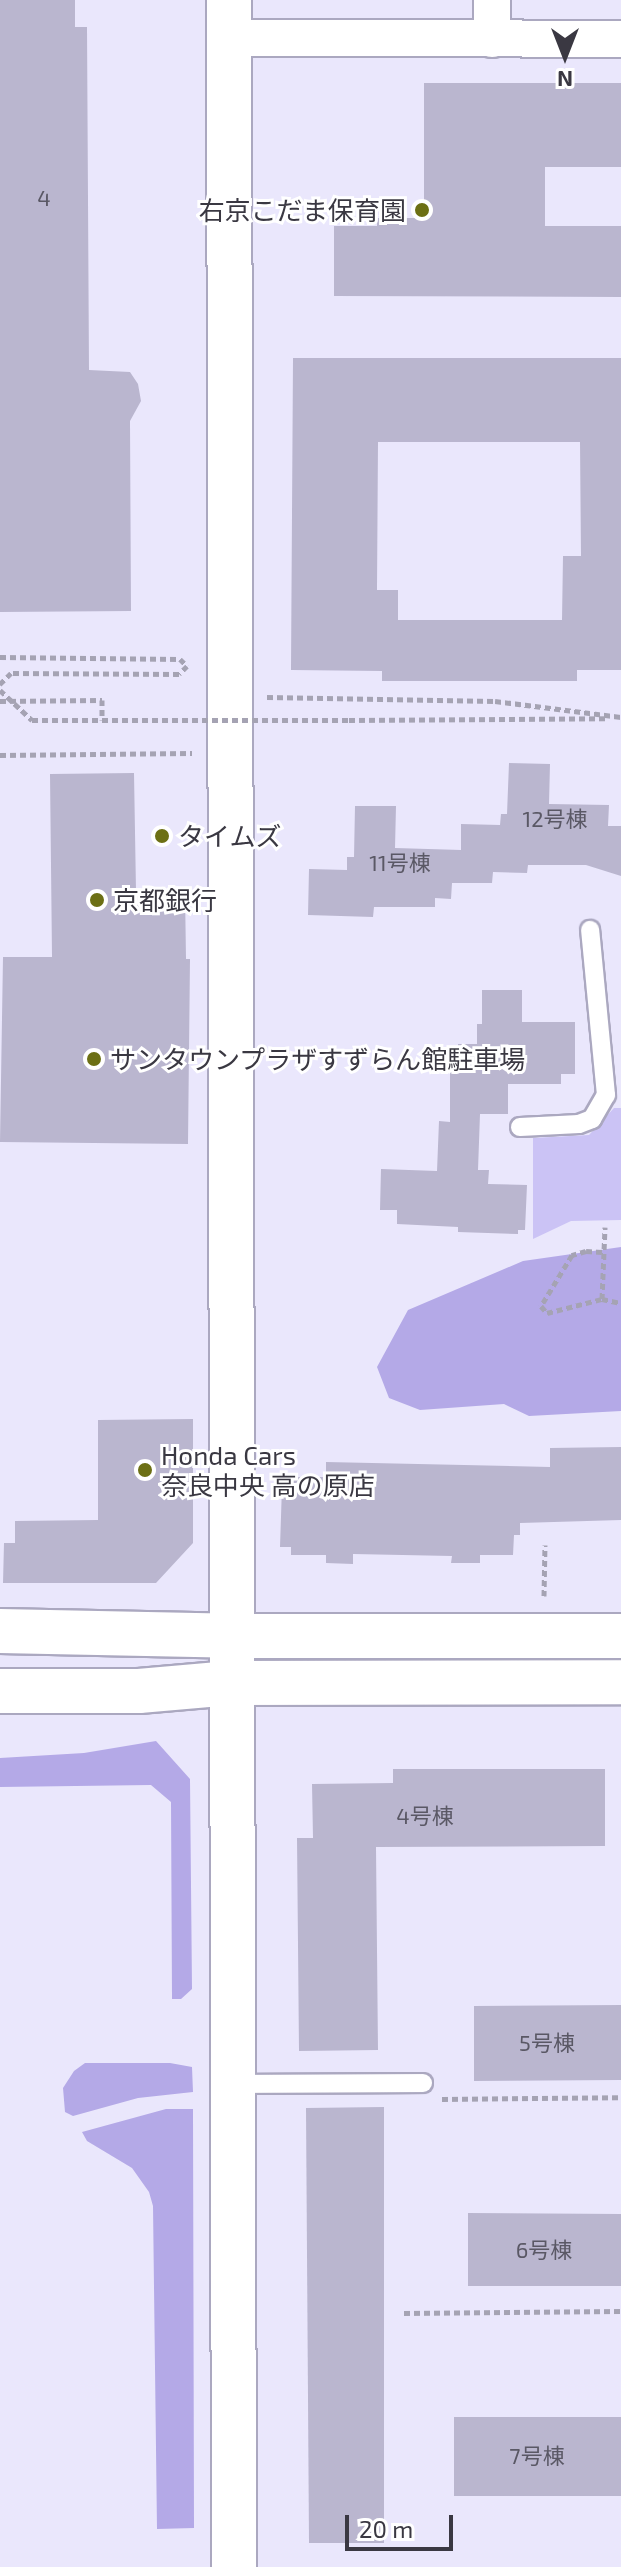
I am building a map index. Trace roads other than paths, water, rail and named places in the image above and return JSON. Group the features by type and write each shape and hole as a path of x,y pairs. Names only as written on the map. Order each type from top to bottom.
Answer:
{"street":[{"path":"492,0 492,39"},
{"path":"234,2567 230,19 492,39 621,39"},
{"path":"0,1631 232,1636 621,1636"},
{"path":"0,1691 139,1691 231,1683 621,1682"}],"lane":[{"path":"520,1127 579,1124 592,1119 614,1096 590,930"},
{"path":"234,2084 423,2083"}],"place":[{"name":"右京こだま保育園","path":"422,210"},
{"name":"タイムズ","path":"162,836"},
{"name":"京都銀行","path":"97,900"},
{"name":"サンタウンプラザすずらん館駐車場","path":"94,1059"},
{"name":"Honda Cars 奈良中央 高の原店","path":"145,1470"}]}
